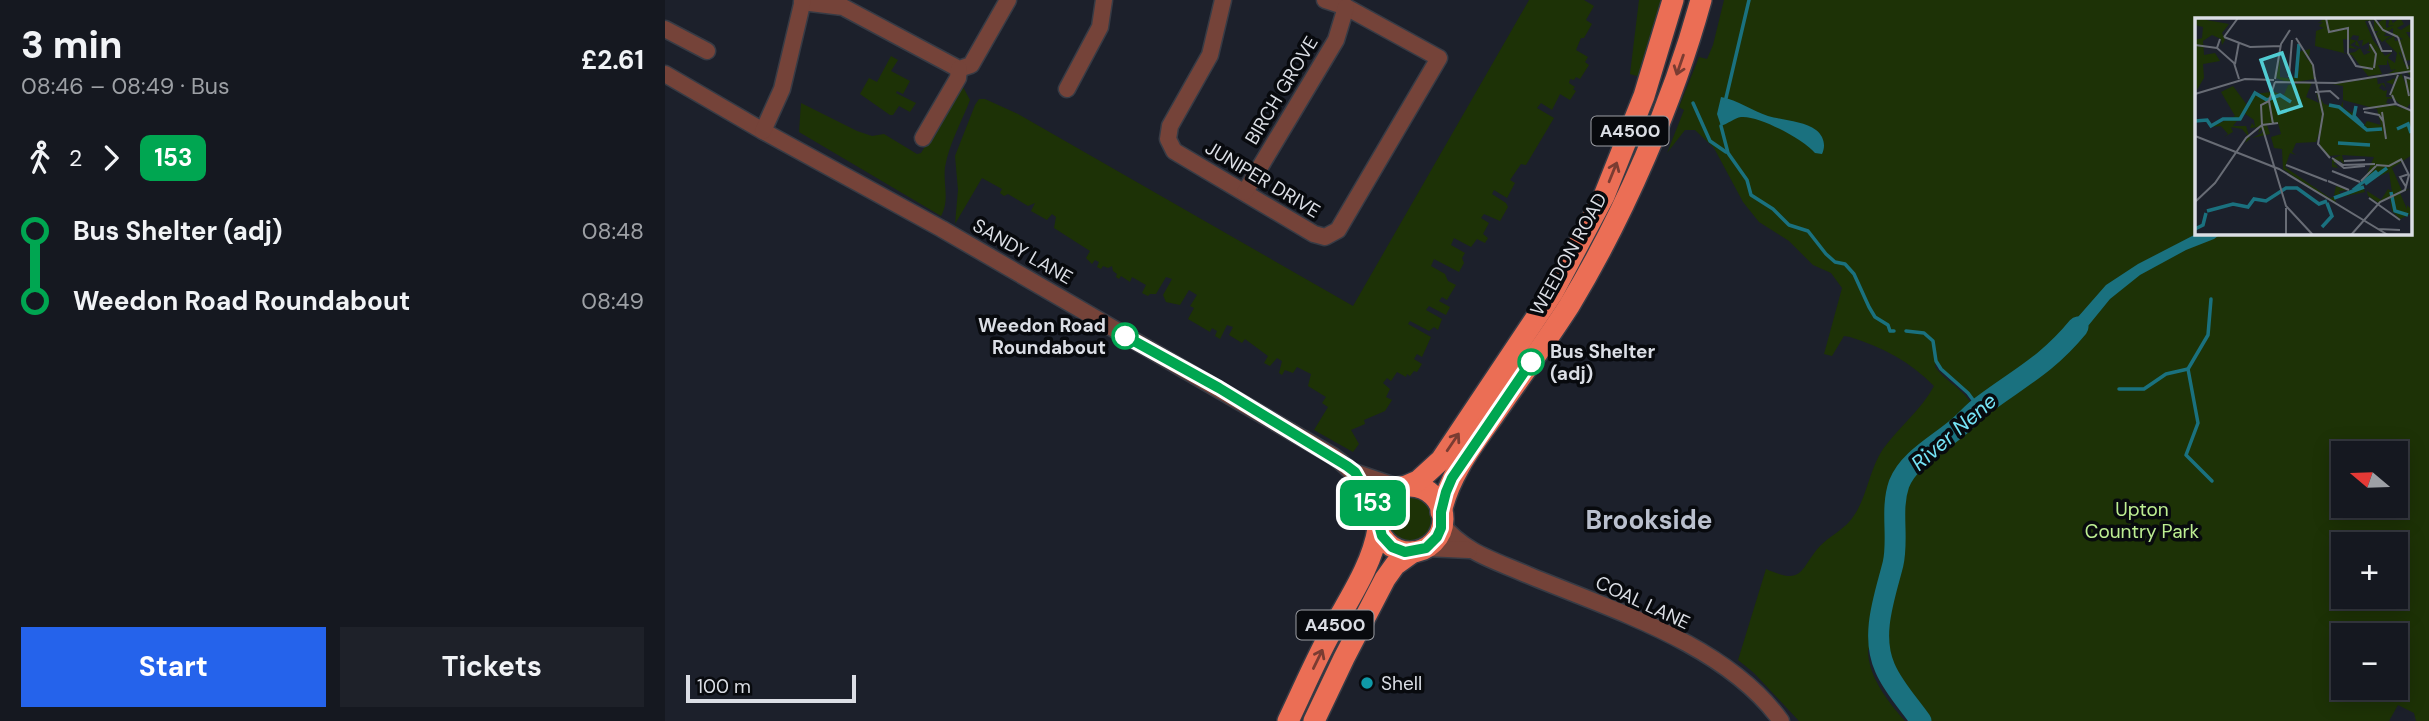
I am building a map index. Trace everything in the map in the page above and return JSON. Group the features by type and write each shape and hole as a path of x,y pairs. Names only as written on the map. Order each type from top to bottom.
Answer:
{"highway":[{"name":"WEEDON ROAD","path":"1403,487 1418,481 1441,460 1552,294 1604,196 1644,96 1673,0"},
{"name":"WEEDON ROAD","path":"1441,518 1452,478 1569,305 1619,212 1669,97 1701,0"},
{"path":"1403,487 1426,491 1435,499 1441,518 1437,537 1419,550 1405,552 1392,547 1382,536 1378,523 1381,503 1386,496 1403,487"},
{"name":"A4500","path":"1288,721 1376,545 1378,523"},
{"name":"A4500","path":"1314,721 1385,579 1395,565 1419,550"}],"street":[{"path":"763,131 782,89 803,1 843,6 959,69 971,65 1008,0"},
{"path":"1067,89 1100,27 1104,0"},
{"name":"JUNIPER DRIVE","path":"1223,0 1210,55 1170,125 1168,139 1174,151 1314,234 1325,237 1338,230 1439,58 1346,8"},
{"path":"1325,0 1346,8"},
{"name":"BIRCH GROVE","path":"1245,192 1336,40 1346,8"},
{"path":"665,29 707,51"},
{"path":"923,138 958,78 959,69"},
{"name":"SANDY LANE","path":"665,74 1209,382 1355,472"},
{"path":"1355,472 1403,487"},
{"path":"1355,472 1374,506 1378,523"},
{"name":"COAL LANE","path":"1441,518 1448,533 1469,550 1657,629 1705,655 1752,688 1781,721"},
{"name":"COAL LANE","path":"1419,550 1469,550"}],"green space":[{"path":"1529,0 1584,0 1594,6 1586,20 1592,24 1576,50 1588,57 1585,62 1589,65 1580,79 1570,79 1569,83 1576,91 1570,100 1560,94 1552,110 1541,103 1537,108 1554,118 1526,165 1521,164 1510,180 1515,183 1507,198 1494,190 1492,194 1508,207 1500,221 1484,214 1481,218 1489,223 1483,234 1488,238 1485,243 1477,239 1471,247 1454,238 1451,245 1465,253 1459,272 1434,259 1431,266 1445,274 1448,281 1456,285 1447,300 1442,297 1439,301 1450,307 1446,315 1429,306 1426,310 1442,319 1438,330 1434,327 1429,331 1410,321 1408,324 1431,337 1422,357 1417,354 1414,359 1422,364 1417,372 1414,371 1410,376 1407,374 1406,377 1397,372 1391,381 1387,378 1383,383 1390,389 1386,397 1392,400 1385,411 1364,420 1365,424 1351,430 1359,444 1353,452 1314,430 1328,407 1322,403 1326,397 1308,386 1311,374 1297,367 1293,373 1285,370 1282,375 1279,373 1282,361 1277,358 1270,366 1264,363 1268,356 1245,339 1242,343 1229,335 1233,327 1227,325 1220,339 1215,336 1217,331 1212,328 1210,332 1188,319 1194,308 1190,306 1197,295 1189,290 1180,305 1166,302 1163,295 1172,279 1166,277 1156,294 1148,296 1142,293 1146,285 1132,277 1130,282 1121,276 1119,279 1112,266 1103,266 1101,269 1097,267 1099,262 1095,260 1092,264 1086,258 1090,251 1054,228 1056,217 1052,214 1047,220 1031,211 1035,203 1028,206 1008,194 1004,196 1000,193 1002,189 982,178 955,224 958,190 955,156 975,105 979,99 985,99 1018,114 1353,306"},
{"path":"1639,0 1662,0 1644,78 1630,74"},
{"name":"Upton Country Park","path":"1724,0 2429,0 2429,721 2416,721 2414,713 2398,705 2389,721 1928,721 1884,668 1879,642 1882,604 1894,559 1895,504 1900,484 1910,466 1978,408 1968,393 1936,362 1938,370 1967,398 1971,407 1904,467 1895,486 1890,520 1889,562 1878,599 1875,643 1868,650 1875,679 1905,721 1799,721 1754,673 1738,660 1766,569 1788,576 1795,575 1804,568 1820,546 1849,522 1860,505 1883,449 1923,403 1934,386 1895,356 1850,337 1844,336 1832,356 1824,354 1842,288 1831,273 1813,265 1789,241 1759,222 1743,202 1714,148 1695,130 1685,130 1667,153 1684,110 1679,107 1699,57 1707,59"},
{"path":"891,56 898,60 891,71 910,81 903,94 897,91 896,93 916,103 910,112 899,106 893,115 890,115 860,94 869,78 877,82"},
{"path":"962,85 970,100 947,158 945,204 941,216 799,132 801,103 857,131 872,136 884,134 917,154 921,153"},
{"path":"1409,496 1425,503 1432,519 1425,535 1409,542 1393,535 1386,519 1393,503"}],"water":[{"path":"1721,97 1768,116 1811,127 1819,132 1822,138 1822,154 1815,153 1791,135 1749,117 1741,117 1721,126 1717,114"},
{"path":"2196,234 2221,234 2140,275 2110,299 2066,353 2056,342 2106,285 2138,264"}],"waterway":[{"path":"1726,98 1749,0"},
{"path":"1693,103 1710,141 1726,152"},
{"path":"1721,126 1728,153 1747,180 1751,195 1773,209 1789,225 1808,231 1826,254 1835,262 1845,264 1854,274 1875,317 1888,325 1890,331 1894,331"},
{"path":"2211,299 2208,335 2188,369 2198,423 2186,455 2212,481"},
{"name":"River Nene","path":"1921,721 1888,675 1879,642 1880,616 1895,554 1895,504 1899,484 1916,460 1979,408 2043,362 2078,327"},
{"path":"1906,331 1924,333 1933,341 1936,361 1941,369 1968,393 1979,408"},
{"path":"2119,389 2144,389 2166,374 2188,369"}],"bus line":[{"name":"153","path":"1125,336 1219,388 1355,472 1374,506 1382,536 1392,547 1405,552 1426,548 1437,537 1441,528 1441,512 1446,492 1452,478 1531,362"}],"place":[{"name":"Weedon Road Roundabout","path":"1125,336"},
{"name":"Bus Shelter (adj)","path":"1531,362"},
{"name":"Shell","path":"1367,683"}],"district":[{"name":"Brookside","path":"1649,520"}]}
